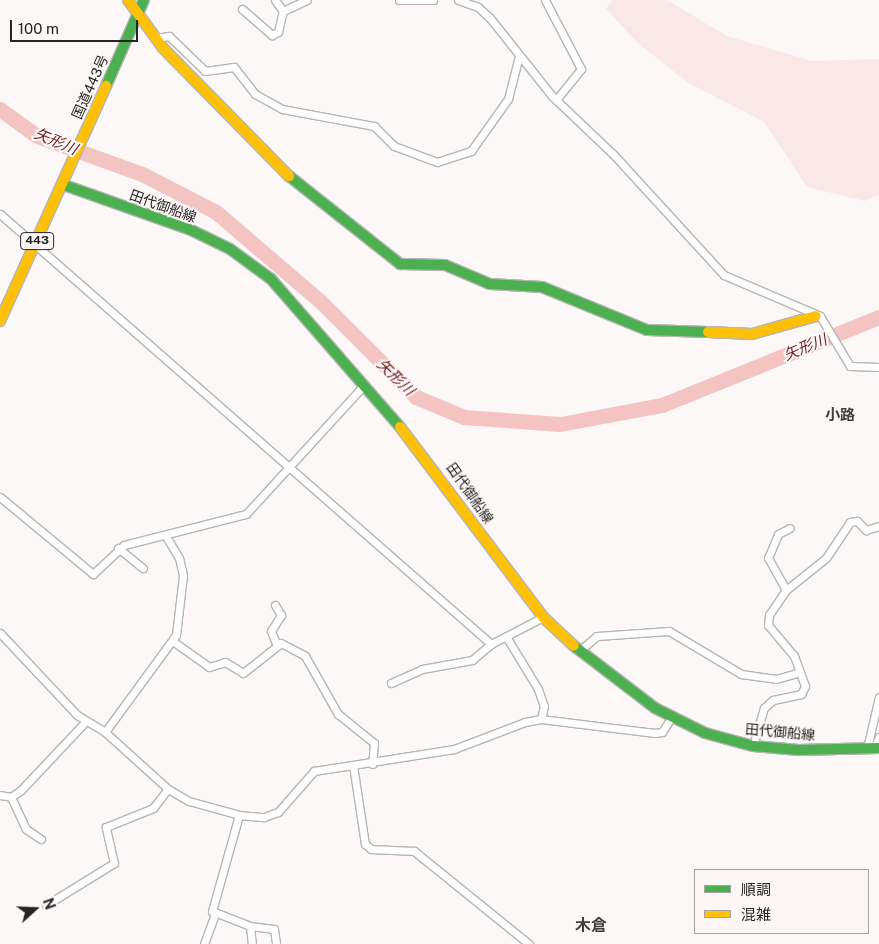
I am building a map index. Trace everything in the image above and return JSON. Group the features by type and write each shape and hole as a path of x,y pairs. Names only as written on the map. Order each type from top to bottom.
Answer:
{"main road":[{"path":"128,0 139,12 156,38 228,117 319,206 400,264 445,265 490,284 542,287 647,330 752,334 820,319"},
{"name":"国道443号","path":"0,321 64,185 144,0"},
{"name":"田代御船線","path":"64,185 191,230 230,249 272,279 365,384 462,502 543,617 579,651 670,718 753,746 873,748"}],"street":[{"path":"242,9 272,35 278,32 283,11 275,0"},
{"path":"283,11 307,0"},
{"path":"399,0 433,0"},
{"path":"458,0 478,7 556,100 613,154 724,275 820,319 841,357 858,369 879,367"},
{"path":"545,0 581,69 556,100"},
{"path":"156,38 168,36 205,71 234,67 255,94 282,109 374,126 394,146 437,162 471,151 508,99 519,56"},
{"path":"0,214 491,644"},
{"path":"0,497 93,574 118,548 246,514 365,384"},
{"path":"753,746 758,718 768,703 803,692 800,672 767,620 786,590 826,558 850,522 858,521 866,530 879,526"},
{"path":"786,590 768,558 778,534 790,528"},
{"path":"105,732 174,642 184,590 179,558 166,536"},
{"path":"118,548 143,568"},
{"path":"275,605 281,615 271,635 277,646"},
{"path":"392,683 422,669 472,660 491,644 507,638 543,617"},
{"path":"579,651 597,636 669,631 741,674 776,678 800,672"},
{"path":"0,633 37,677 86,721 105,732 168,789 189,801 239,815 272,815 308,774 454,749 541,719 655,733 662,732 670,718"},
{"path":"507,638 538,689 544,706 541,719"},
{"path":"174,642 209,666 225,662 244,673 282,644 308,659 338,714 374,743 372,764"},
{"path":"873,748 879,697"},
{"path":"11,796 86,721"},
{"path":"873,748 879,736"},
{"path":"353,765 365,844 371,849 414,850 529,944"},
{"path":"46,905 114,863 106,827 153,808 168,789"},
{"path":"0,795 11,796"},
{"path":"11,796 26,829 41,839"},
{"path":"204,944 216,914 212,902 239,815"},
{"path":"216,914 250,926 274,929 276,944"},
{"path":"250,926 252,944"}],"shaded area":[{"path":"612,0 667,0 727,36 812,61 879,59 879,195 865,201 807,187 764,122 687,82 638,43 606,9"}],"waterway":[{"name":"矢形川","path":"0,109 37,136 142,174 216,212 320,301 416,397 464,417 560,424 662,405 879,317"}],"traffic: fast":[{"path":"106,86 144,0"},
{"path":"289,176 400,264 445,265 490,284 542,287 647,330 708,332"},
{"path":"64,185 191,230 230,249 271,279 400,427"},
{"path":"574,646 655,708 705,733 753,746 799,750 879,748"}],"traffic: slow":[{"path":"128,0 163,48 289,176"},
{"path":"0,321 106,86"},
{"path":"708,332 752,334 816,316"},
{"path":"400,427 543,617 574,646"}],"district":[{"name":"小路","path":"840,415"},
{"name":"木倉","path":"591,926"}]}
